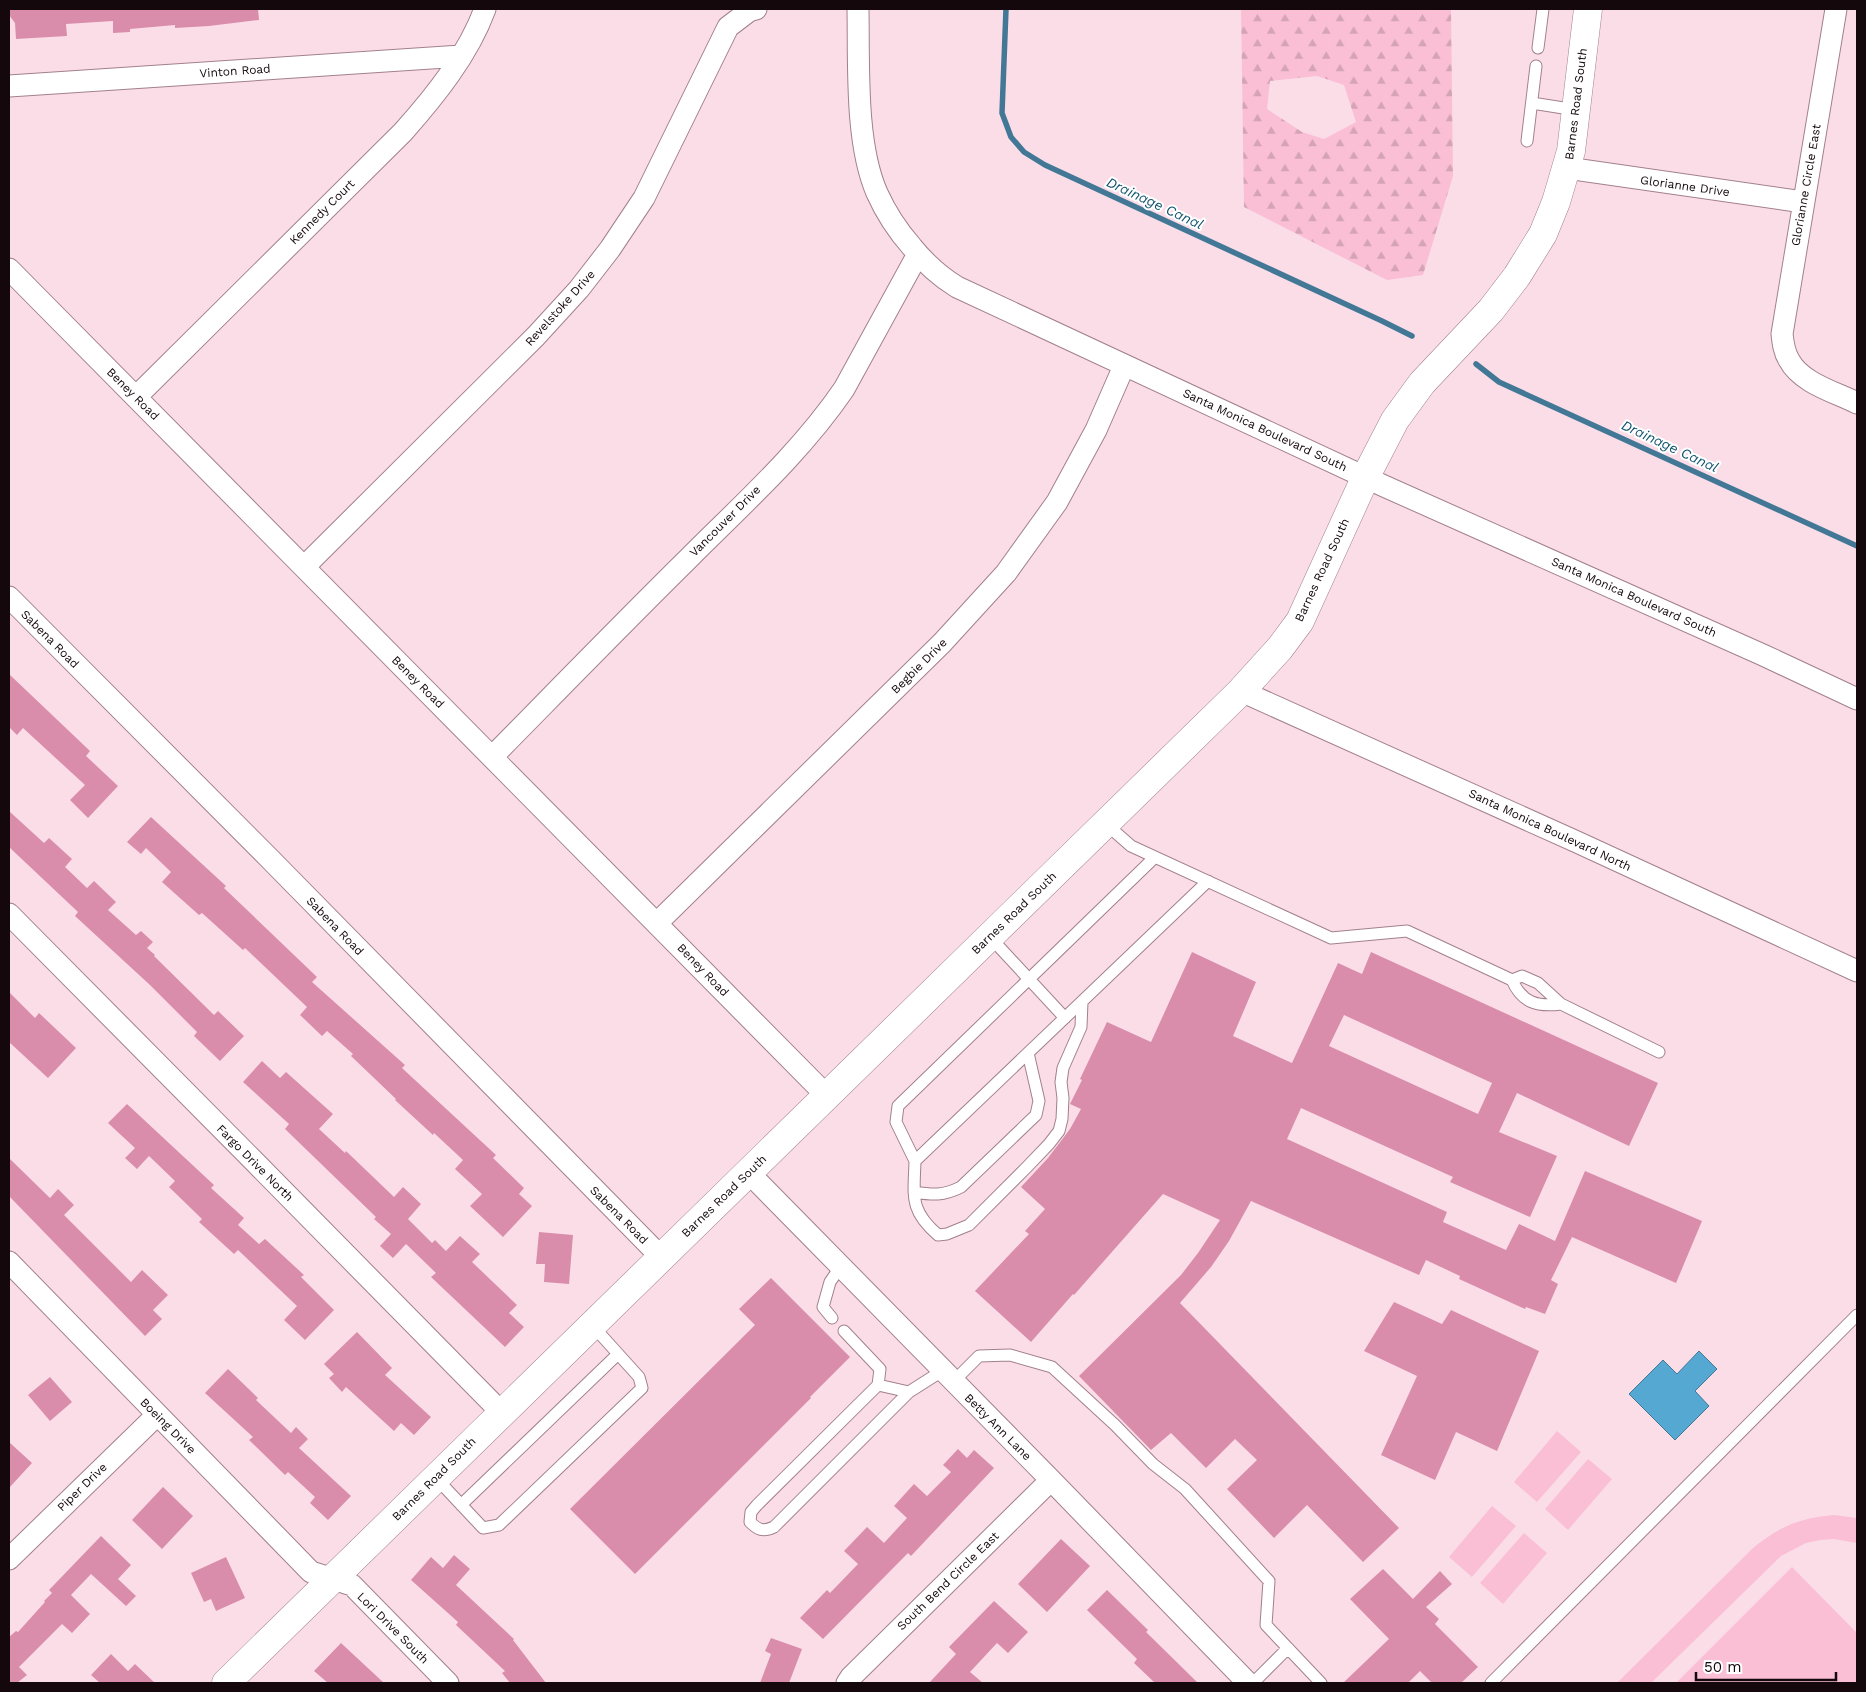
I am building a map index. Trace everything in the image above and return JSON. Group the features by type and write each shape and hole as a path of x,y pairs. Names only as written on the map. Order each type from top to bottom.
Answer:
{"street":[{"name":"Kennedy Court","path":"136,397 403,132 427,104 461,56 485,9"},
{"name":"Revelstoke Drive","path":"304,567 536,336 579,289 610,249 644,198 728,28 749,11 756,9"},
{"name":"Santa Monica Boulevard South","path":"858,9 861,117 864,146 870,174 884,208 899,232 943,278 957,287 1124,366 1857,699"},
{"name":"Barnes Road South","path":"226,1683 1106,824 1241,691 1280,648 1300,621 1366,476 1395,420 1422,383 1491,310 1518,276 1543,234 1556,202 1571,151 1588,9"},
{"name":"Glorianne Circle East","path":"1836,9 1782,334 1785,352 1789,362 1796,371 1809,380 1857,403"},
{"name":"Vinton Road","path":"9,86 461,56"},
{"name":"Glorianne Drive","path":"1567,168 1803,202"},
{"name":"Vancouver Drive","path":"492,757 616,630 796,451 844,389 918,254"},
{"name":"Beney Road","path":"9,269 827,1096"},
{"name":"Begbie Drive","path":"657,923 942,643 1006,573 1066,487 1096,430 1124,366"},
{"name":"Sabena Road","path":"9,597 270,859 661,1257"},
{"name":"Santa Monica Boulevard North","path":"1241,691 1577,842 1857,971"},
{"name":"Fargo Drive North","path":"9,914 502,1413"},
{"name":"Betty Ann Lane","path":"748,1172 1248,1683"},
{"name":"Boeing Drive","path":"9,1262 156,1415 312,1572 334,1578"},
{"name":"Piper Drive","path":"9,1559 156,1415"},
{"name":"South Bend Circle East","path":"848,1683 858,1670 1051,1480"},
{"name":"Lori Drive South","path":"334,1578 352,1586 448,1683"}],"lane":[{"path":"1538,48 1543,9"},
{"path":"1527,142 1536,66"},
{"path":"1532,103 1576,110"},
{"path":"1106,824 1131,846 1330,938 1406,932 1512,980 1517,992 1531,1002 1550,1005 1561,1004"},
{"path":"1082,1002 1081,1027 1063,1068 1061,1082 1063,1098 1062,1119 1059,1131 994,1202 969,1225 947,1234 938,1235 920,1217 917,1210 914,1192 915,1161 896,1122 898,1106 1155,857"},
{"path":"915,1161 1208,881"},
{"path":"990,937 1065,1018"},
{"path":"1512,980 1522,976 1538,983 1561,1004 1659,1052"},
{"path":"914,1192 936,1195 951,1192 961,1187 1036,1115 1039,1101 1028,1053"},
{"path":"832,1318 823,1306 830,1282 841,1266"},
{"path":"1491,1683 1857,1315"},
{"path":"436,1478 483,1528 499,1525 635,1395 642,1388 639,1377 592,1325"},
{"path":"844,1331 880,1369 878,1385 751,1512 750,1522 757,1529 766,1531 774,1527 909,1392 947,1376 979,1356 1010,1355 1052,1367 1115,1424 1153,1464 1185,1489 1268,1581 1266,1624 1321,1683"},
{"path":"461,1505 618,1354"},
{"path":"878,1385 909,1392"},
{"path":"1253,1683 1288,1648"}],"green space":[{"path":"1241,9 1451,9 1453,176 1423,275 1387,280 1244,207","holes":["1317,76 1344,85 1356,122 1324,139 1302,132 1267,109 1270,81"]},
{"path":"1557,1431 1581,1452 1537,1502 1514,1482"},
{"path":"1588,1459 1612,1479 1568,1530 1545,1509"},
{"path":"1492,1506 1516,1526 1472,1577 1449,1557"},
{"path":"1834,1515 1857,1518 1857,1543 1834,1539 1820,1540 1806,1543 1781,1556 1651,1683 1617,1683 1763,1540 1791,1524 1811,1518"},
{"path":"1524,1533 1547,1553 1503,1604 1480,1583"},
{"path":"1792,1567 1857,1633 1857,1683 1676,1683"}],"water":[{"path":"1699,1351 1717,1369 1695,1391 1709,1406 1675,1440 1629,1394 1663,1360 1677,1374"}],"building":[{"path":"9,9 258,9 259,20 209,26 175,28 175,25 130,29 130,32 113,33 113,21 66,24 67,36 16,39 15,23 9,15"},
{"path":"9,674 90,751 86,756 118,786 88,818 70,800 85,785 23,728 17,735 9,727"},
{"path":"9,811 44,843 49,838 72,859 65,867 87,888 94,881 116,902 108,910 136,935 141,931 153,942 147,948 154,956 214,1015 218,1011 244,1036 220,1061 194,1036 197,1032 150,985 75,916 78,912 9,847"},
{"path":"151,817 226,886 224,888 317,977 312,982 405,1065 402,1068 496,1155 493,1158 524,1188 519,1194 532,1206 503,1237 470,1206 482,1194 455,1169 463,1160 395,1100 351,1056 353,1054 327,1031 322,1036 300,1015 307,1007 245,948 243,950 202,913 199,915 162,882 171,872 146,848 141,854 127,842"},
{"path":"1192,952 1256,982 1233,1036 1292,1063 1338,963 1362,974 1371,952 1658,1083 1629,1146 1517,1093 1499,1132 1557,1156 1530,1217 1450,1182 1453,1177 1301,1108 1287,1139 1447,1212 1443,1222 1506,1250 1519,1224 1555,1241 1585,1171 1702,1221 1676,1283 1572,1237 1551,1280 1558,1284 1545,1314 1526,1307 1525,1309 1459,1279 1460,1276 1426,1260 1419,1275 1251,1201 1229,1241 1211,1267 1180,1303 1399,1528 1363,1562 1307,1505 1274,1538 1227,1489 1257,1460 1235,1439 1206,1468 1171,1433 1151,1450 1079,1376 1181,1275 1220,1220 1163,1194 1031,1342 975,1291 1029,1234 1025,1231 1045,1209 1021,1187 1048,1158 1070,1129 1081,1109 1070,1104 1107,1022 1151,1042","holes":["1344,1015 1492,1083 1478,1114 1329,1046"]},
{"path":"9,992 35,1018 39,1013 76,1048 48,1078 9,1042"},
{"path":"262,1061 280,1078 286,1072 333,1114 319,1129 345,1153 346,1151 394,1197 403,1187 421,1204 408,1219 432,1243 435,1240 446,1251 460,1236 480,1254 472,1262 517,1305 509,1313 524,1327 505,1347 431,1277 436,1273 406,1244 393,1258 380,1246 391,1234 374,1219 376,1217 285,1129 289,1124 243,1082"},
{"path":"127,1104 214,1185 211,1188 244,1218 238,1225 259,1244 265,1239 304,1275 301,1277 334,1310 305,1340 284,1320 297,1306 238,1250 234,1254 199,1222 202,1219 169,1187 175,1181 149,1156 137,1169 125,1158 135,1148 108,1123"},
{"path":"9,1158 50,1198 58,1189 74,1205 64,1215 131,1282 142,1270 168,1295 153,1310 162,1319 145,1336 9,1196"},
{"path":"539,1232 573,1235 569,1284 544,1282 545,1264 536,1264"},
{"path":"771,1278 850,1357 635,1574 570,1509 755,1325 739,1309"},
{"path":"1394,1302 1442,1324 1451,1310 1539,1351 1497,1451 1456,1432 1435,1480 1381,1455 1417,1376 1364,1351"},
{"path":"357,1332 392,1368 385,1375 431,1417 414,1435 401,1423 394,1431 346,1387 342,1392 329,1378 334,1374 324,1364"},
{"path":"228,1369 258,1398 256,1400 291,1433 296,1427 308,1439 299,1448 351,1496 328,1520 310,1503 315,1497 288,1472 285,1475 249,1440 253,1437 205,1393"},
{"path":"50,1377 72,1402 50,1421 28,1395"},
{"path":"9,1442 32,1463 9,1488"},
{"path":"958,1449 967,1458 974,1450 994,1468 911,1556 908,1553 823,1639 800,1618 827,1590 830,1593 858,1564 844,1551 867,1527 884,1543 907,1518 894,1506 914,1484 927,1496 951,1472 943,1465"},
{"path":"163,1487 193,1516 162,1549 132,1520"},
{"path":"101,1536 131,1565 118,1579 136,1596 126,1606 91,1574 71,1595 90,1614 72,1633 62,1624 19,1667 27,1675 17,1683 9,1683 9,1637 16,1631 18,1632 52,1593 49,1590"},
{"path":"1061,1539 1090,1566 1047,1612 1018,1584"},
{"path":"454,1555 470,1569 456,1585 514,1639 546,1683 510,1683 502,1673 505,1671 456,1625 458,1622 411,1580 431,1557 443,1568"},
{"path":"226,1557 245,1598 216,1611 211,1599 204,1602 191,1573"},
{"path":"1383,1569 1413,1599 1440,1571 1452,1584 1426,1607 1439,1619 1435,1624 1478,1667 1461,1683 1432,1683 1420,1671 1408,1683 1343,1683 1389,1639 1350,1599"},
{"path":"1107,1590 1198,1683 1155,1683 1134,1663 1137,1659 1087,1610"},
{"path":"994,1601 1028,1632 1008,1653 997,1643 970,1672 983,1683 929,1683 956,1654 949,1647"},
{"path":"771,1638 802,1649 789,1683 760,1683 771,1654 765,1651"},
{"path":"341,1643 384,1683 328,1683 314,1671"},
{"path":"111,1654 128,1671 135,1664 155,1683 100,1683 91,1675"}],"waterway":[{"name":"Drainage Canal","path":"1006,9 1002,113 1011,137 1024,152 1045,165 1412,336"},
{"name":"Drainage Canal","path":"1476,364 1499,382 1857,546"}]}
